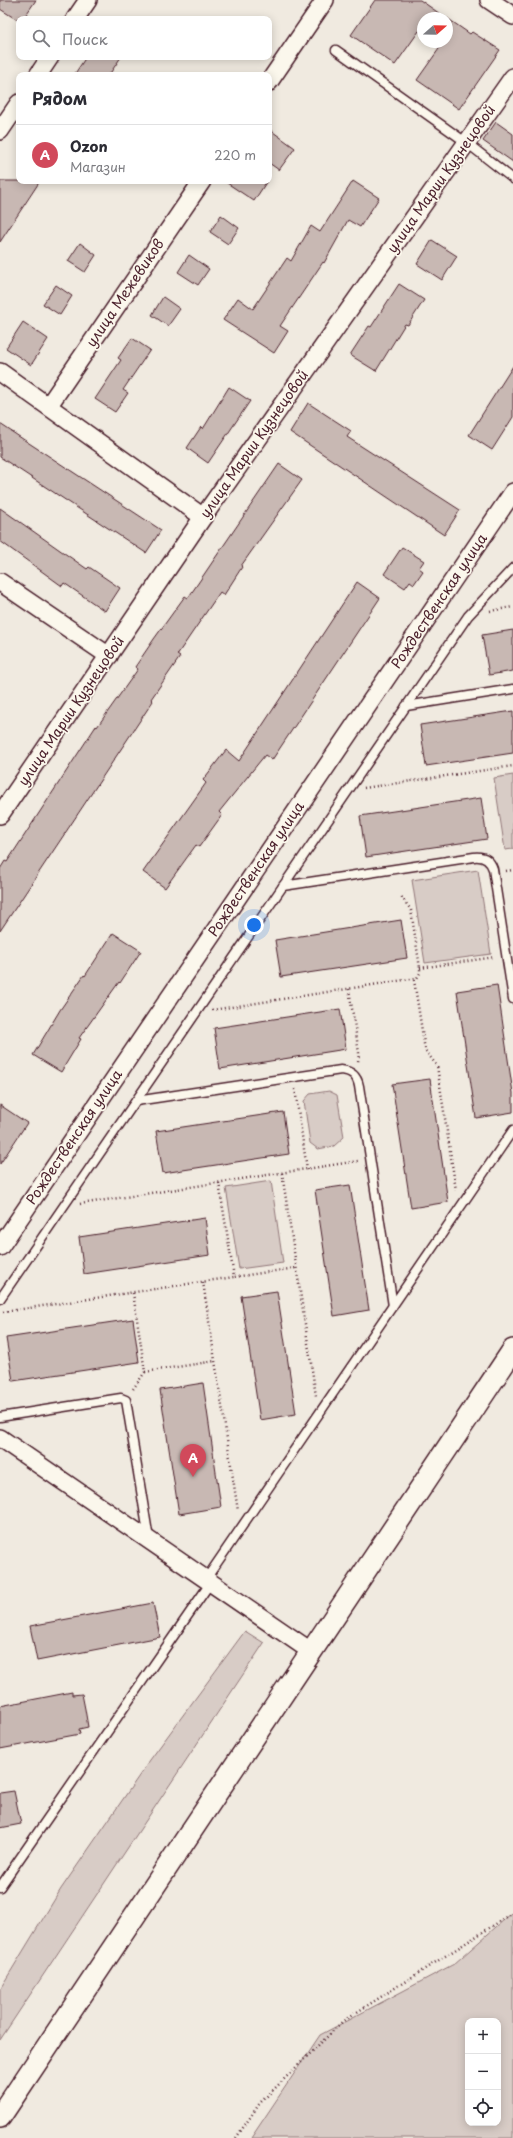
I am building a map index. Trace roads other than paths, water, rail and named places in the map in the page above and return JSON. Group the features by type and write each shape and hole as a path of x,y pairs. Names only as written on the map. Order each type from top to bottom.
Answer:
{"street":[{"path":"77,16 88,0"},
{"path":"272,78 325,0"},
{"path":"489,0 513,16"},
{"path":"40,72 48,60"},
{"name":"улица Марии Кузнецовой","path":"0,815 203,516 513,76"},
{"path":"0,132 16,108"},
{"name":"улица Межевиков","path":"49,405 200,184"},
{"path":"0,372 49,405 203,516"},
{"name":"Рождественская улица","path":"0,1247 513,492"},
{"path":"0,582 109,656"},
{"path":"0,2117 513,1350"},
{"path":"0,1438 312,1652"}],"lane":[{"path":"336,50 467,143 513,179"},
{"path":"0,1299 468,616 513,568"},
{"path":"406,706 513,690"},
{"path":"283,886 474,857 484,858 491,864 493,869 513,999"},
{"path":"136,1101 341,1070 352,1073 358,1080 393,1306"},
{"path":"0,1887 208,1581 240,1528 513,1130"},
{"path":"0,1417 121,1398 126,1399 149,1540"}],"place":[{"name":"Ozon","path":"193,1477"}]}
